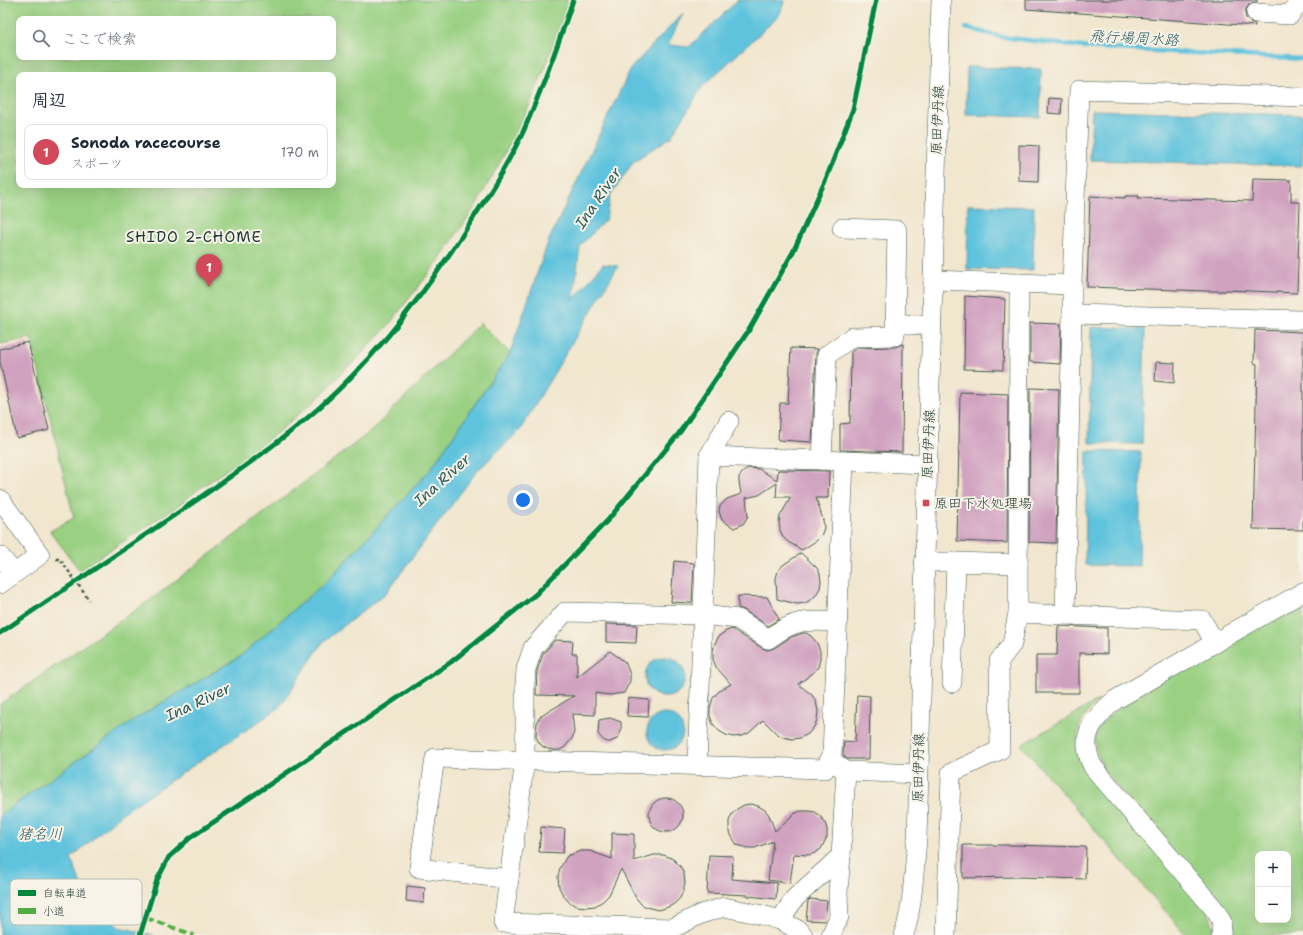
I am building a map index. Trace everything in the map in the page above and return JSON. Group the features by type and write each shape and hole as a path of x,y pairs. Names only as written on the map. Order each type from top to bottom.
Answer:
{"street":[{"name":"原田伊丹線","path":"904,935 907,926 913,884 917,839 940,0"},
{"path":"1256,13 1290,15 1300,0"},
{"path":"1065,615 1072,285 1079,90 1303,97"},
{"path":"822,460 827,355 852,337 895,336 897,230 842,228"},
{"path":"933,280 1072,285"},
{"path":"946,935 951,773 1000,750 999,661 1012,644 1018,613 1019,283"},
{"path":"1072,314 1303,320"},
{"path":"896,323 931,326"},
{"path":"697,765 709,456 729,421"},
{"path":"709,456 927,464"},
{"path":"508,879 419,868 435,758 825,769 832,755 844,461"},
{"path":"0,498 40,555 7,579 0,556"},
{"path":"924,562 1018,564"},
{"path":"952,683 956,562"},
{"path":"1221,935 1222,922 1216,911 1093,767 1088,756 1086,746 1087,736 1092,724 1100,713 1115,700 1303,592"},
{"path":"803,935 798,930 780,920 758,914 724,908 701,914 673,928 503,923 525,760 526,669 533,648 566,612 703,615 738,619 768,639 781,630 799,622 813,620 838,622"},
{"path":"1018,613 1202,620 1215,643"},
{"path":"830,759 846,771 918,774"},
{"path":"831,935 839,917 838,892 842,856 846,771"},
{"path":"780,920 795,898 842,856"}],"path":[{"path":"60,560 89,600"},
{"path":"70,587 83,578"}],"green space":[{"path":"0,0 569,0 548,61 525,115 474,209 436,264 387,327 324,392 263,445 196,491 177,507 80,571 50,531 74,518 31,338 0,344"},
{"path":"480,323 510,353 430,470 328,580 238,658 140,716 0,815 0,704 153,598 370,432"},
{"path":"1303,598 1303,935 1234,935 1231,922 1105,772 1098,756 1095,745 1096,734 1101,724 1109,716 1195,660"},
{"path":"1099,700 1087,714 1080,727 1077,742 1081,760 1208,911 1213,925 1214,935 1186,935 1021,745"}],"water":[{"name":"猪名川","path":"738,0 785,0 779,16 703,86 671,137 634,161 610,196 606,219 580,246 573,300 603,264 618,266 520,430 477,471 386,593 323,642 279,708 121,814 71,858 79,879 10,879 10,925 116,925 119,927 154,935 0,935 0,815 140,716 238,658 328,580 430,470 510,353 548,242 631,68 683,13 668,45 689,47"},
{"path":"967,67 1041,69 1040,117 966,115"},
{"path":"1092,110 1303,115 1302,166 1090,160"},
{"path":"968,205 1034,207 1033,270 967,269"},
{"path":"1091,327 1145,329 1142,444 1089,443"},
{"path":"1087,451 1141,452 1139,566 1085,565"},
{"path":"665,657 673,659 679,663 683,669 685,677 683,685 679,691 673,695 665,697 657,695 651,691 647,685 645,677 647,669 651,663 657,659"},
{"path":"669,714 678,719 682,725 682,739 678,745 669,750 661,750 652,745 648,739 647,728 652,719 658,715"}],"building":[{"path":"1026,0 1257,0 1257,2 1251,3 1245,12 1246,18 1255,24 1255,26 1026,9"},
{"path":"1049,98 1062,99 1061,114 1048,113"},
{"path":"1019,145 1039,146 1038,182 1019,181"},
{"path":"1253,179 1291,180 1291,202 1300,202 1297,293 1087,287 1090,196 1125,198 1125,196 1139,196 1138,198 1252,201"},
{"path":"965,296 1005,299 1003,370 964,369"},
{"path":"1030,323 1061,324 1060,364 1030,362"},
{"path":"1255,330 1303,332 1303,530 1253,529 1257,364 1254,363"},
{"path":"28,342 49,430 17,438 0,362 0,349"},
{"path":"903,344 902,452 840,450 840,424 850,423 851,352 856,348 895,347"},
{"path":"791,348 818,349 816,354 812,442 778,440 780,403 788,403"},
{"path":"1156,362 1175,363 1174,383 1155,381"},
{"path":"1030,388 1059,389 1056,543 1029,542"},
{"path":"960,392 1008,394 1007,543 957,541"},
{"path":"748,468 759,469 777,480 778,470 829,471 828,498 816,498 824,528 821,536 816,541 802,550 788,542 783,537 779,523 780,516 791,497 776,497 777,483 759,495 746,498 748,516 743,524 734,528 722,520 719,511 720,506 727,499 741,494 739,477"},
{"path":"801,553 817,568 820,574 820,588 811,600 805,603 797,604 777,599 776,578 778,571 783,565"},
{"path":"674,561 694,563 692,603 671,602"},
{"path":"738,596 767,597 779,619 768,626 744,610 738,608"},
{"path":"606,624 637,625 636,643 606,642"},
{"path":"1058,626 1107,628 1107,654 1079,653 1079,693 1036,693 1036,655 1057,655"},
{"path":"732,629 762,648 768,650 774,648 791,637 803,633 811,636 817,643 820,651 818,667 813,673 798,684 812,695 816,702 818,711 817,720 814,727 808,734 800,738 792,739 783,737 776,733 763,720 749,733 734,737 719,731 713,724 710,716 710,708 713,698 719,691 731,684 716,667 713,659 713,651 719,636"},
{"path":"555,640 573,641 572,654 577,654 577,677 610,651 625,662 630,674 630,681 624,693 610,695 595,693 595,715 572,714 574,731 573,737 565,747 560,750 548,749 542,746 536,736 537,721 541,716 574,696 536,695 537,671 543,654"},
{"path":"857,695 870,696 869,759 847,759 843,755 844,741 855,742"},
{"path":"628,698 649,700 648,717 627,716"},
{"path":"610,718 621,722 621,732 617,739 607,742 598,734 599,720"},
{"path":"666,798 678,803 683,815 678,827 666,832 654,827 649,815 654,803"},
{"path":"751,804 765,810 769,815 775,831 794,814 800,811 815,812 825,823 827,837 821,849 808,855 794,854 790,883 768,880 773,841 755,848 748,848 737,845 731,835 729,821 732,814 744,805"},
{"path":"541,827 565,829 563,853 539,852"},
{"path":"612,833 634,834 634,861 654,855 664,855 673,859 680,866 684,874 685,883 680,898 674,904 658,910 642,905 636,898 621,869 609,895 603,901 595,906 586,907 577,906 569,902 559,887 558,877 560,868 567,856 581,851 590,851 612,859"},
{"path":"963,845 1086,847 1085,879 1019,877 963,878"},
{"path":"709,855 733,856 732,879 777,883 776,899 748,895 707,893"},
{"path":"407,886 425,888 424,903 406,901"},
{"path":"810,899 827,901 825,921 806,920 808,901"}],"waterway":[{"name":"飛行場周水路","path":"966,28 1002,37 1083,47 1303,59"}],"marked path":[{"path":"146,918 194,935"}],"cycle path":[{"path":"0,633 253,460 320,407 361,367 398,324 433,278 473,219 503,170 517,145 537,100 573,0"},
{"path":"140,935 157,880 169,857 190,838 451,662 536,594 608,520 680,432 749,330 793,252 826,179 853,109 876,0"}],"place":[{"name":"Sonoda racecourse","path":"209,287"},
{"name":"原田下水処理場","path":"926,503"}],"district":[{"name":"SHIDO 2-CHOME","path":"194,237"}],"water label":[{"name":"Ina River","path":"598,198"},
{"name":"Ina River","path":"442,480"},
{"name":"Ina River","path":"198,702"}]}
